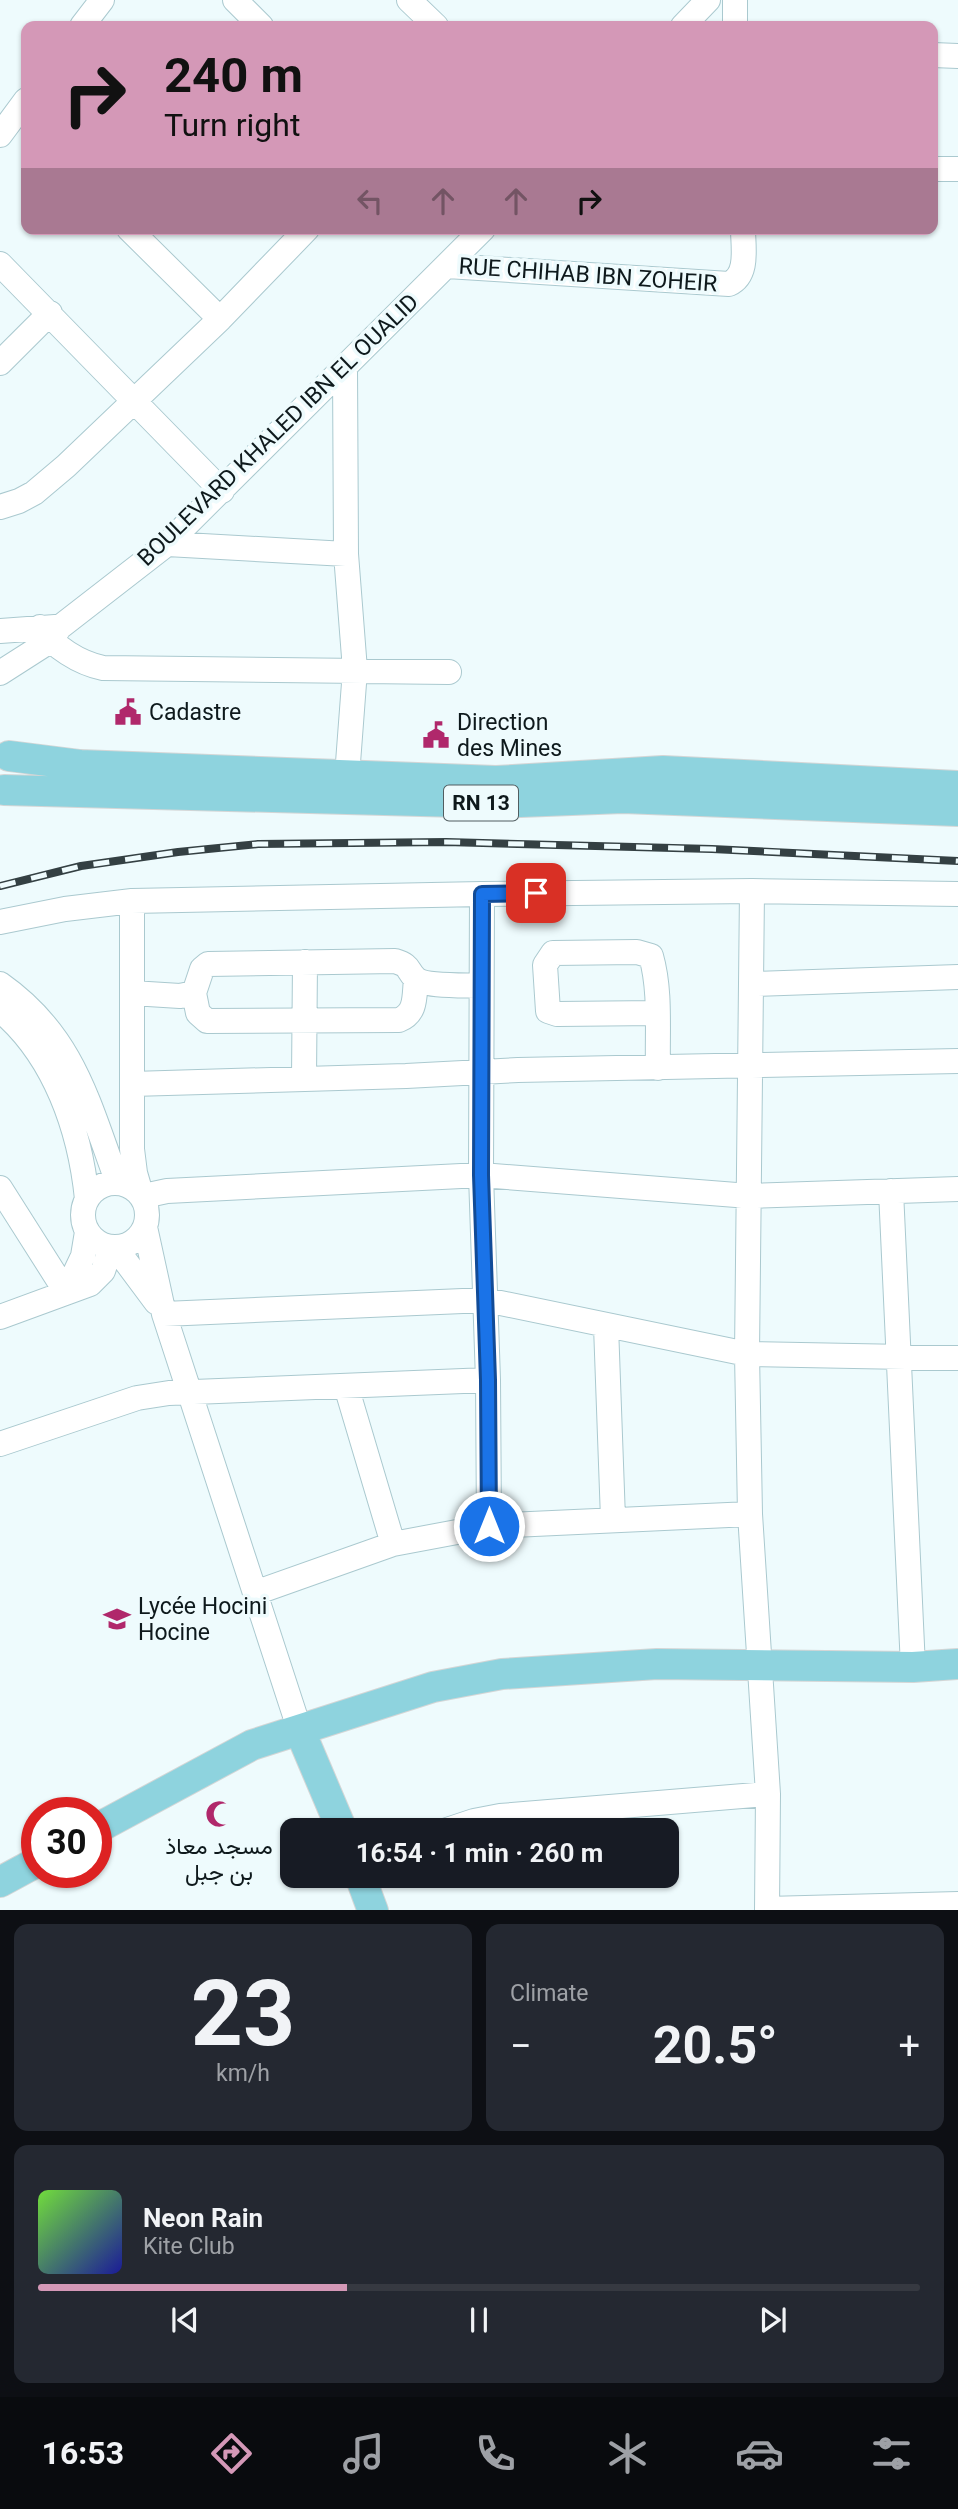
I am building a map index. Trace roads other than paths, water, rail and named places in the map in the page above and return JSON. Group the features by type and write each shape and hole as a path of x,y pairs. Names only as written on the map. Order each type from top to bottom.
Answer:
{"main road":[{"name":"RN 13","path":"3,748 80,765 347,776 496,780 663,771 958,786"},
{"path":"2,792 12,774 3,748"},
{"name":"RN 13","path":"2,792 495,803 623,798 958,811"},
{"path":"112,1820 252,1745 433,1687 502,1674 657,1664 913,1667 958,1664"},
{"path":"300,1731 337,1818"},
{"path":"0,1882 21,1871"},
{"path":"363,1888 368,1909"}],"street":[{"path":"235,0 256,21"},
{"path":"409,0 431,21"},
{"path":"688,21 708,0"},
{"path":"735,0 735,21"},
{"path":"938,55 958,56"},
{"path":"938,169 958,169"},
{"path":"135,235 220,319"},
{"path":"0,507 34,493 66,466 220,319 297,235"},
{"name":"BOULEVARD KHALED IBN EL OUALID","path":"0,673 167,544 447,266 474,235"},
{"name":"RUE CHIHAB IBN ZOHEIR","path":"447,266 729,284 740,276 743,267 743,235"},
{"path":"0,264 222,491"},
{"path":"0,363 50,313"},
{"path":"345,368 346,554 355,670 347,776"},
{"path":"167,544 346,554"},
{"path":"0,631 50,632 81,660 103,668 449,672"},
{"path":"752,891 747,1354 750,1514 768,1794 767,1910 958,1904"},
{"path":"0,922 65,909 132,901 752,891 958,894"},
{"path":"482,894 481,1175 488,1380 489,1526"},
{"path":"131,1191 132,901"},
{"path":"657,1013 557,1014 548,1011 545,965 553,953 637,952 651,956 656,973 657,1013 658,1068"},
{"path":"396,961 405,964 415,979 413,1011 399,1020 207,1021 198,1013 194,993 202,969 208,964 396,961"},
{"path":"304,1079 305,962"},
{"path":"752,984 958,977"},
{"path":"415,979 428,983 481,986"},
{"path":"0,984 42,1019 62,1046 131,1191 147,1218 145,1227 164,1314 300,1731"},
{"path":"132,993 180,996 194,993"},
{"path":"0,1010 27,1037 56,1085 78,1145 87,1199"},
{"path":"132,1084 481,1071 958,1061"},
{"path":"65,1292 83,1256 87,1232 83,1210 87,1199 100,1186 153,1194 167,1191 481,1175 749,1196 958,1189"},
{"path":"0,1188 65,1292"},
{"path":"891,1191 913,1667"},
{"path":"87,1232 102,1244 113,1247 133,1242 145,1227"},
{"path":"113,1247 140,1279 164,1314"},
{"path":"0,1317 65,1292 83,1288 97,1278 107,1264 113,1247"},
{"path":"164,1314 486,1300 747,1354 958,1357"},
{"path":"606,1326 613,1519"},
{"path":"0,1444 137,1398 189,1392 488,1380"},
{"path":"346,1386 393,1544"},
{"path":"255,1592 393,1544 489,1526 750,1514"},
{"path":"490,1818 768,1794"}],"railway":[{"path":"0,886 81,866 258,844 446,842 712,849 958,861"}],"place":[{"name":"Cadastre","path":"128,712"},
{"name":"Direction des Mines","path":"436,735"},
{"name":"Lycée Hocini Hocine","path":"117,1619"},
{"name":"مسجد معاذ بن جبل","path":"219,1814"}]}
